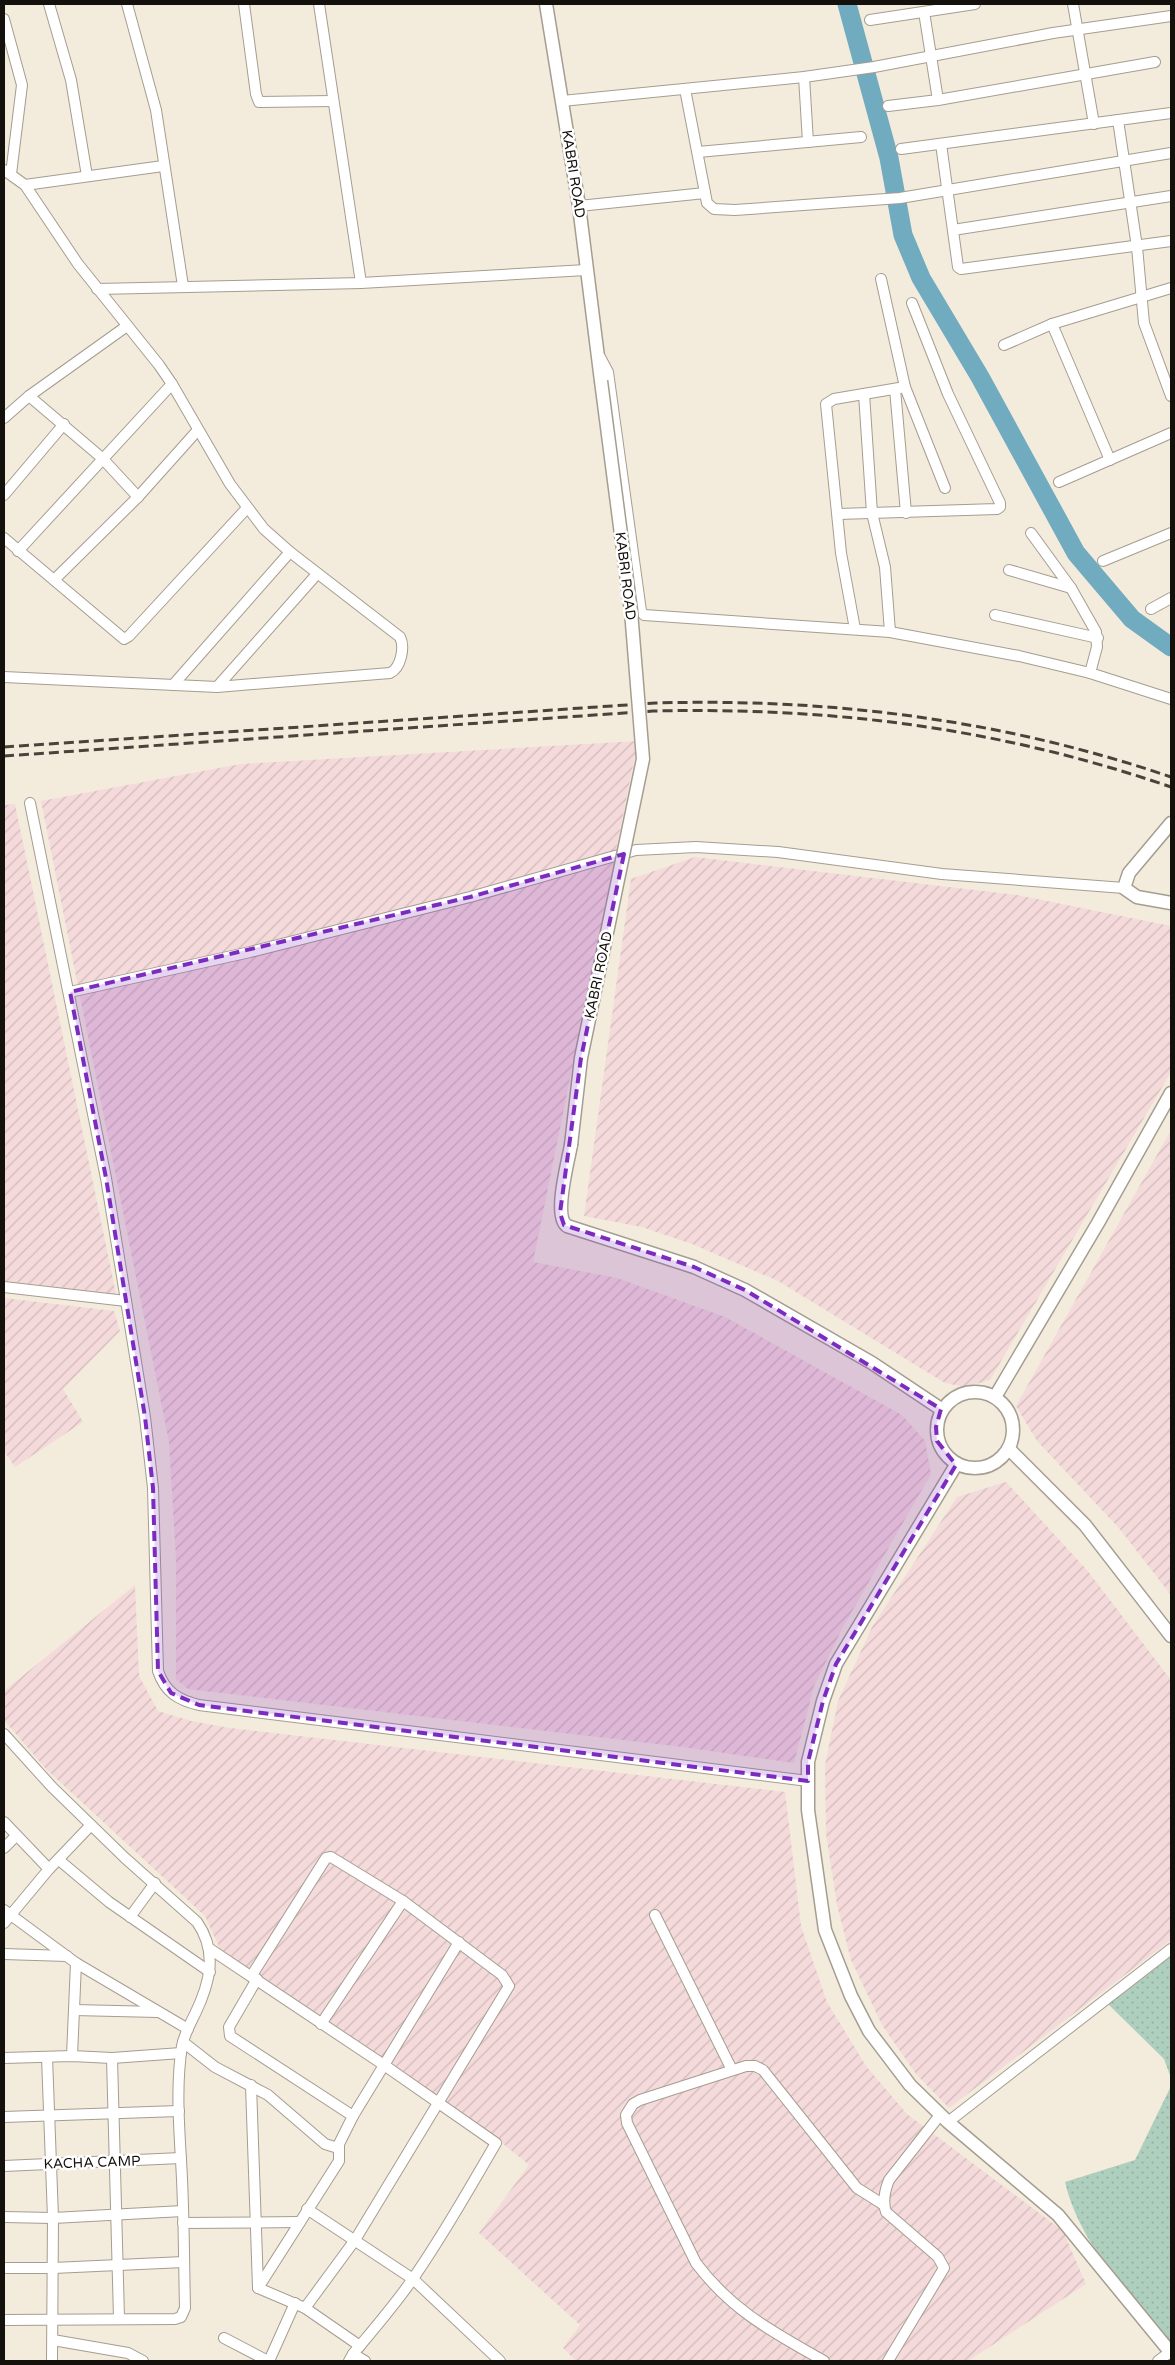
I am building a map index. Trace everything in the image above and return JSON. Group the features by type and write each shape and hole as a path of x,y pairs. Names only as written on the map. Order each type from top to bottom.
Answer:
{"street":[{"path":"49,4 72,80 87,176"},
{"path":"127,4 149,81 183,286"},
{"path":"244,4 256,94 259,102 333,101"},
{"path":"319,4 360,283"},
{"name":"KABRI ROAD","path":"546,4 579,206 633,629 644,759 581,1058 571,1145 560,1212 564,1224 567,1226 694,1267 745,1290 872,1363 941,1410"},
{"path":"870,20 968,4"},
{"path":"1073,4 1094,124"},
{"path":"924,12 938,100"},
{"path":"562,101 804,77 874,67 1078,29 1171,16"},
{"path":"4,19 22,85 8,172 24,185 97,289 172,384 197,431 247,508 264,529 317,574 402,640 396,669 386,674 217,687 4,677"},
{"path":"888,106 938,100 1154,62"},
{"path":"804,77 808,142"},
{"path":"685,89 708,206 714,209 900,198 947,188 1171,152"},
{"path":"901,149 1171,112"},
{"path":"1118,120 1137,247 1147,334 1171,396"},
{"path":"698,152 861,137"},
{"path":"941,144 958,267 963,270 1171,241"},
{"path":"24,185 163,166"},
{"path":"579,206 705,193"},
{"path":"953,230 1171,196"},
{"path":"97,289 360,283 586,270"},
{"path":"881,279 900,388 906,514"},
{"path":"1004,345 1052,324 1142,295 1171,288"},
{"path":"838,514 906,514 997,510 1000,504 948,394 912,303"},
{"path":"1052,324 1110,460"},
{"path":"4,418 29,396 127,326"},
{"path":"597,351 608,372 633,559 643,614 890,632 1019,656 1090,673 1171,699"},
{"path":"18,550 172,384"},
{"path":"854,629 842,552 826,404 831,400 900,388"},
{"path":"900,388 945,488"},
{"path":"864,394 872,513 885,567 890,632"},
{"path":"29,396 102,458 138,497"},
{"path":"4,495 64,424"},
{"path":"54,580 138,497 197,431"},
{"path":"1060,482 1171,433"},
{"path":"4,538 119,636 127,638 247,508"},
{"path":"1031,533 1071,588 1098,638 1090,673"},
{"path":"1103,561 1171,533"},
{"path":"174,685 290,552"},
{"path":"1008,570 1071,588"},
{"path":"217,687 317,574"},
{"path":"1150,609 1171,598"},
{"path":"995,614 1098,638"},
{"path":"30,803 70,992 106,1178 145,1417 154,1488 158,1671 167,1689 178,1699 199,1705 808,1780"},
{"path":"1124,888 1129,873 1171,824"},
{"path":"70,992 250,952 470,898 636,850 696,847 778,852 942,874 1124,888 1137,897 1171,904"},
{"path":"995,1398 1171,1093"},
{"path":"4,1287 126,1301"},
{"path":"977,1392 995,1398 1004,1405 1012,1419 1014,1432 1009,1449 999,1461 986,1468 971,1469 956,1464 945,1456 937,1441 936,1427 941,1410 951,1400 963,1393 977,1392"},
{"path":"1009,1449 1085,1525 1171,1636"},
{"path":"956,1464 836,1664 823,1701 808,1762 808,1810 825,1930 851,1996 869,2031 910,2085 944,2119 1058,2215 1171,2353 1158,2361"},
{"path":"4,1734 52,1787 91,1825 197,1922 205,1933 210,1949 210,1972 203,1997 182,2047 179,2111 185,2308 181,2317 175,2319 4,2320"},
{"path":"4,1822 49,1869"},
{"path":"4,1923 7,1912 91,1825"},
{"path":"4,1848 16,1836"},
{"path":"224,2338 269,2361 300,2306 355,2240 509,1986 502,1975 403,1901 335,1858 328,1857 254,1977 229,2027 230,2036 352,2116"},
{"path":"59,1860 130,1917 210,1972"},
{"path":"130,1917 155,1883"},
{"path":"321,2024 403,1901"},
{"path":"7,1912 76,1963 188,2030"},
{"path":"655,1915 732,2070"},
{"path":"258,2288 341,2158 338,2148 352,2116 459,1942"},
{"path":"210,1949 384,2065 496,2143 454,2216 413,2279 354,2354"},
{"path":"884,2205 885,2188 889,2180 944,2119 1171,1949"},
{"path":"4,1954 67,1956"},
{"path":"72,2056 76,1963"},
{"path":"74,2010 159,2012"},
{"path":"4,2058 72,2056 112,2058 182,2047 252,2086 275,2101 320,2140 338,2148"},
{"path":"47,2057 53,2218 52,2361"},
{"path":"112,2058 112,2115 117,2215 119,2318"},
{"path":"824,2361 747,2315 712,2283 696,2262 627,2123 626,2115 629,2109 640,2100 732,2070 751,2066 763,2070 857,2188 884,2205 890,2216 938,2257 944,2268 888,2361"},
{"path":"252,2086 258,2288"},
{"path":"4,2117 112,2115 179,2111"},
{"name":"KACHA CAMP","path":"4,2166 181,2158"},
{"path":"307,2209 413,2279 500,2361"},
{"path":"4,2217 53,2218 183,2211"},
{"path":"183,2223 300,2222"},
{"path":"4,2268 117,2266 184,2262"},
{"path":"258,2288 300,2306 354,2354 365,2361"},
{"path":"53,2340 128,2353 143,2361"}],"highlighted area":[{"path":"624,854 581,1058 560,1213 564,1225 694,1267 745,1290 941,1409 936,1427 937,1441 956,1465 836,1664 823,1701 808,1762 808,1781 199,1705 171,1693 158,1671 153,1488 145,1417 106,1178 70,992 470,897"}],"shaded area":[{"path":"638,741 533,1262 617,1278 725,1317 902,1415 925,1441 931,1474 843,1627 814,1686 794,1763 683,1747 188,1689 176,1679 176,1558 169,1442 41,801 241,764"},
{"path":"15,804 116,1294 4,1281 4,805"},
{"path":"695,857 1017,895 1171,926 1171,1072 990,1380 965,1387 945,1383 778,1281 692,1244 642,1227 584,1216 631,879"},
{"path":"1171,1130 1171,1595 1118,1527 1037,1441 1016,1406"},
{"path":"4,1298 114,1311 120,1331 63,1389 83,1422 15,1467 4,1451"},
{"path":"1006,1482 1087,1570 1171,1680 1171,1940 949,2108 916,2074 882,2025 851,1960 837,1905 826,1834 825,1765 838,1701 872,1627 957,1497"},
{"path":"135,1585 139,1676 158,1711 191,1721 230,1728 785,1792 801,1926 827,2002 866,2066 907,2114 1063,2231 1086,2284 968,2361 576,2361 563,2348 580,2325 479,2233 529,2165 479,2124 220,1949 205,1916 46,1769 4,1720 4,1691"}],"green space":[{"path":"1171,1956 1171,2078 1164,2059 1108,2004"},
{"path":"1171,2086 1171,2345 1095,2249 1072,2205 1065,2182 1135,2160"}],"waterway":[{"path":"847,4 889,158 903,235 921,278 980,377 1076,553 1132,619 1171,647"}],"railway":[{"path":"4,747 656,703 722,702 852,709 981,727 1108,757 1171,777"},
{"path":"4,756 653,711 720,711 787,713 916,725 980,736 1043,750 1171,787"}]}
